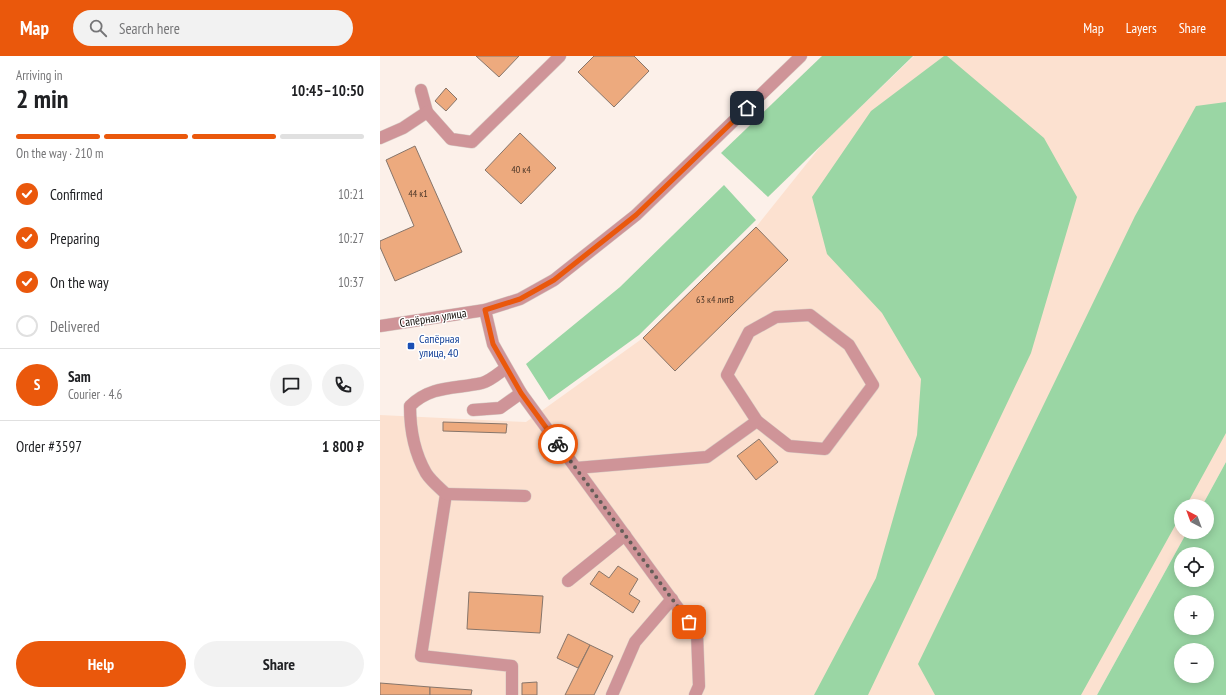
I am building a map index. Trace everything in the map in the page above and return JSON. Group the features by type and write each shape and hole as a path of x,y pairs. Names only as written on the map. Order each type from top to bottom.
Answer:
{"street":[{"path":"421,90 427,112 451,139 472,142 560,56"},
{"name":"Сапёрная улица","path":"380,326 485,310 520,299 554,280 630,220 801,56"},
{"path":"380,138 403,128 427,112"},
{"path":"485,310 493,344 521,393 697,634 699,686 695,695"},
{"path":"810,315 849,344 873,385 825,449 789,446 758,421 726,375 749,332 776,317 810,315"},
{"path":"506,368 484,382 443,388 418,398 410,406 410,425 415,448 427,474 446,494 525,496"},
{"path":"474,410 500,408 521,393"},
{"path":"576,468 707,457 758,421"},
{"path":"446,494 421,656 512,666 512,695"},
{"path":"568,580 625,535"},
{"path":"612,695 635,642 672,599"}],"shaded area":[{"path":"914,56 1226,56 1226,462 1206,499 1174,499 1174,539 1183,539 1179,547 1174,547 1174,556 1097,695 380,695 380,415 526,422 643,338 756,227 824,142"}],"green space":[{"path":"822,56 913,56 768,197 721,153"},
{"path":"944,56 947,56 1044,138 1077,197 1031,353 868,695 814,695 876,578 917,435 921,379 882,313 827,254 812,197 871,111"},
{"path":"1226,102 1226,433 1190,499 1174,499 1174,528 1081,695 935,695 918,664 1135,216 1196,106"},
{"path":"724,185 756,220 639,335 549,400 526,364 620,287"},
{"path":"1226,462 1226,695 1097,695 1174,556 1174,587 1214,587 1214,547 1179,547 1183,539 1214,539 1214,499 1206,499"}],"building":[{"path":"476,56 519,56 499,77"},
{"path":"594,56 634,56 649,71 614,107 578,72"},
{"path":"446,88 457,99 446,111 435,101"},
{"path":"520,133 556,168 521,204 485,170"},
{"path":"415,146 462,252 395,281 380,247 380,241 414,226 386,160"},
{"path":"756,227 788,260 675,371 643,338"},
{"path":"443,422 507,424 506,433 443,431"},
{"path":"759,439 778,462 756,480 737,456"},
{"path":"618,566 638,579 629,594 640,601 633,613 590,584 599,571 609,578"},
{"path":"469,592 543,596 540,633 467,629"},
{"path":"568,634 590,645 578,668 557,658"},
{"path":"590,645 613,656 594,695 565,695"},
{"path":"537,682 537,695 522,695 522,683"},
{"path":"380,683 430,687 430,695 380,695"},
{"path":"430,687 472,690 471,695 430,695"}],"way so far":[{"path":"558,444 689,622"}],"place":[{"name":"Сапёрная улица, 40","path":"411,346"}],"route":[{"path":"558,444 521,393 506,368 493,344 485,310 520,299 554,280 636,215 747,108"}]}
